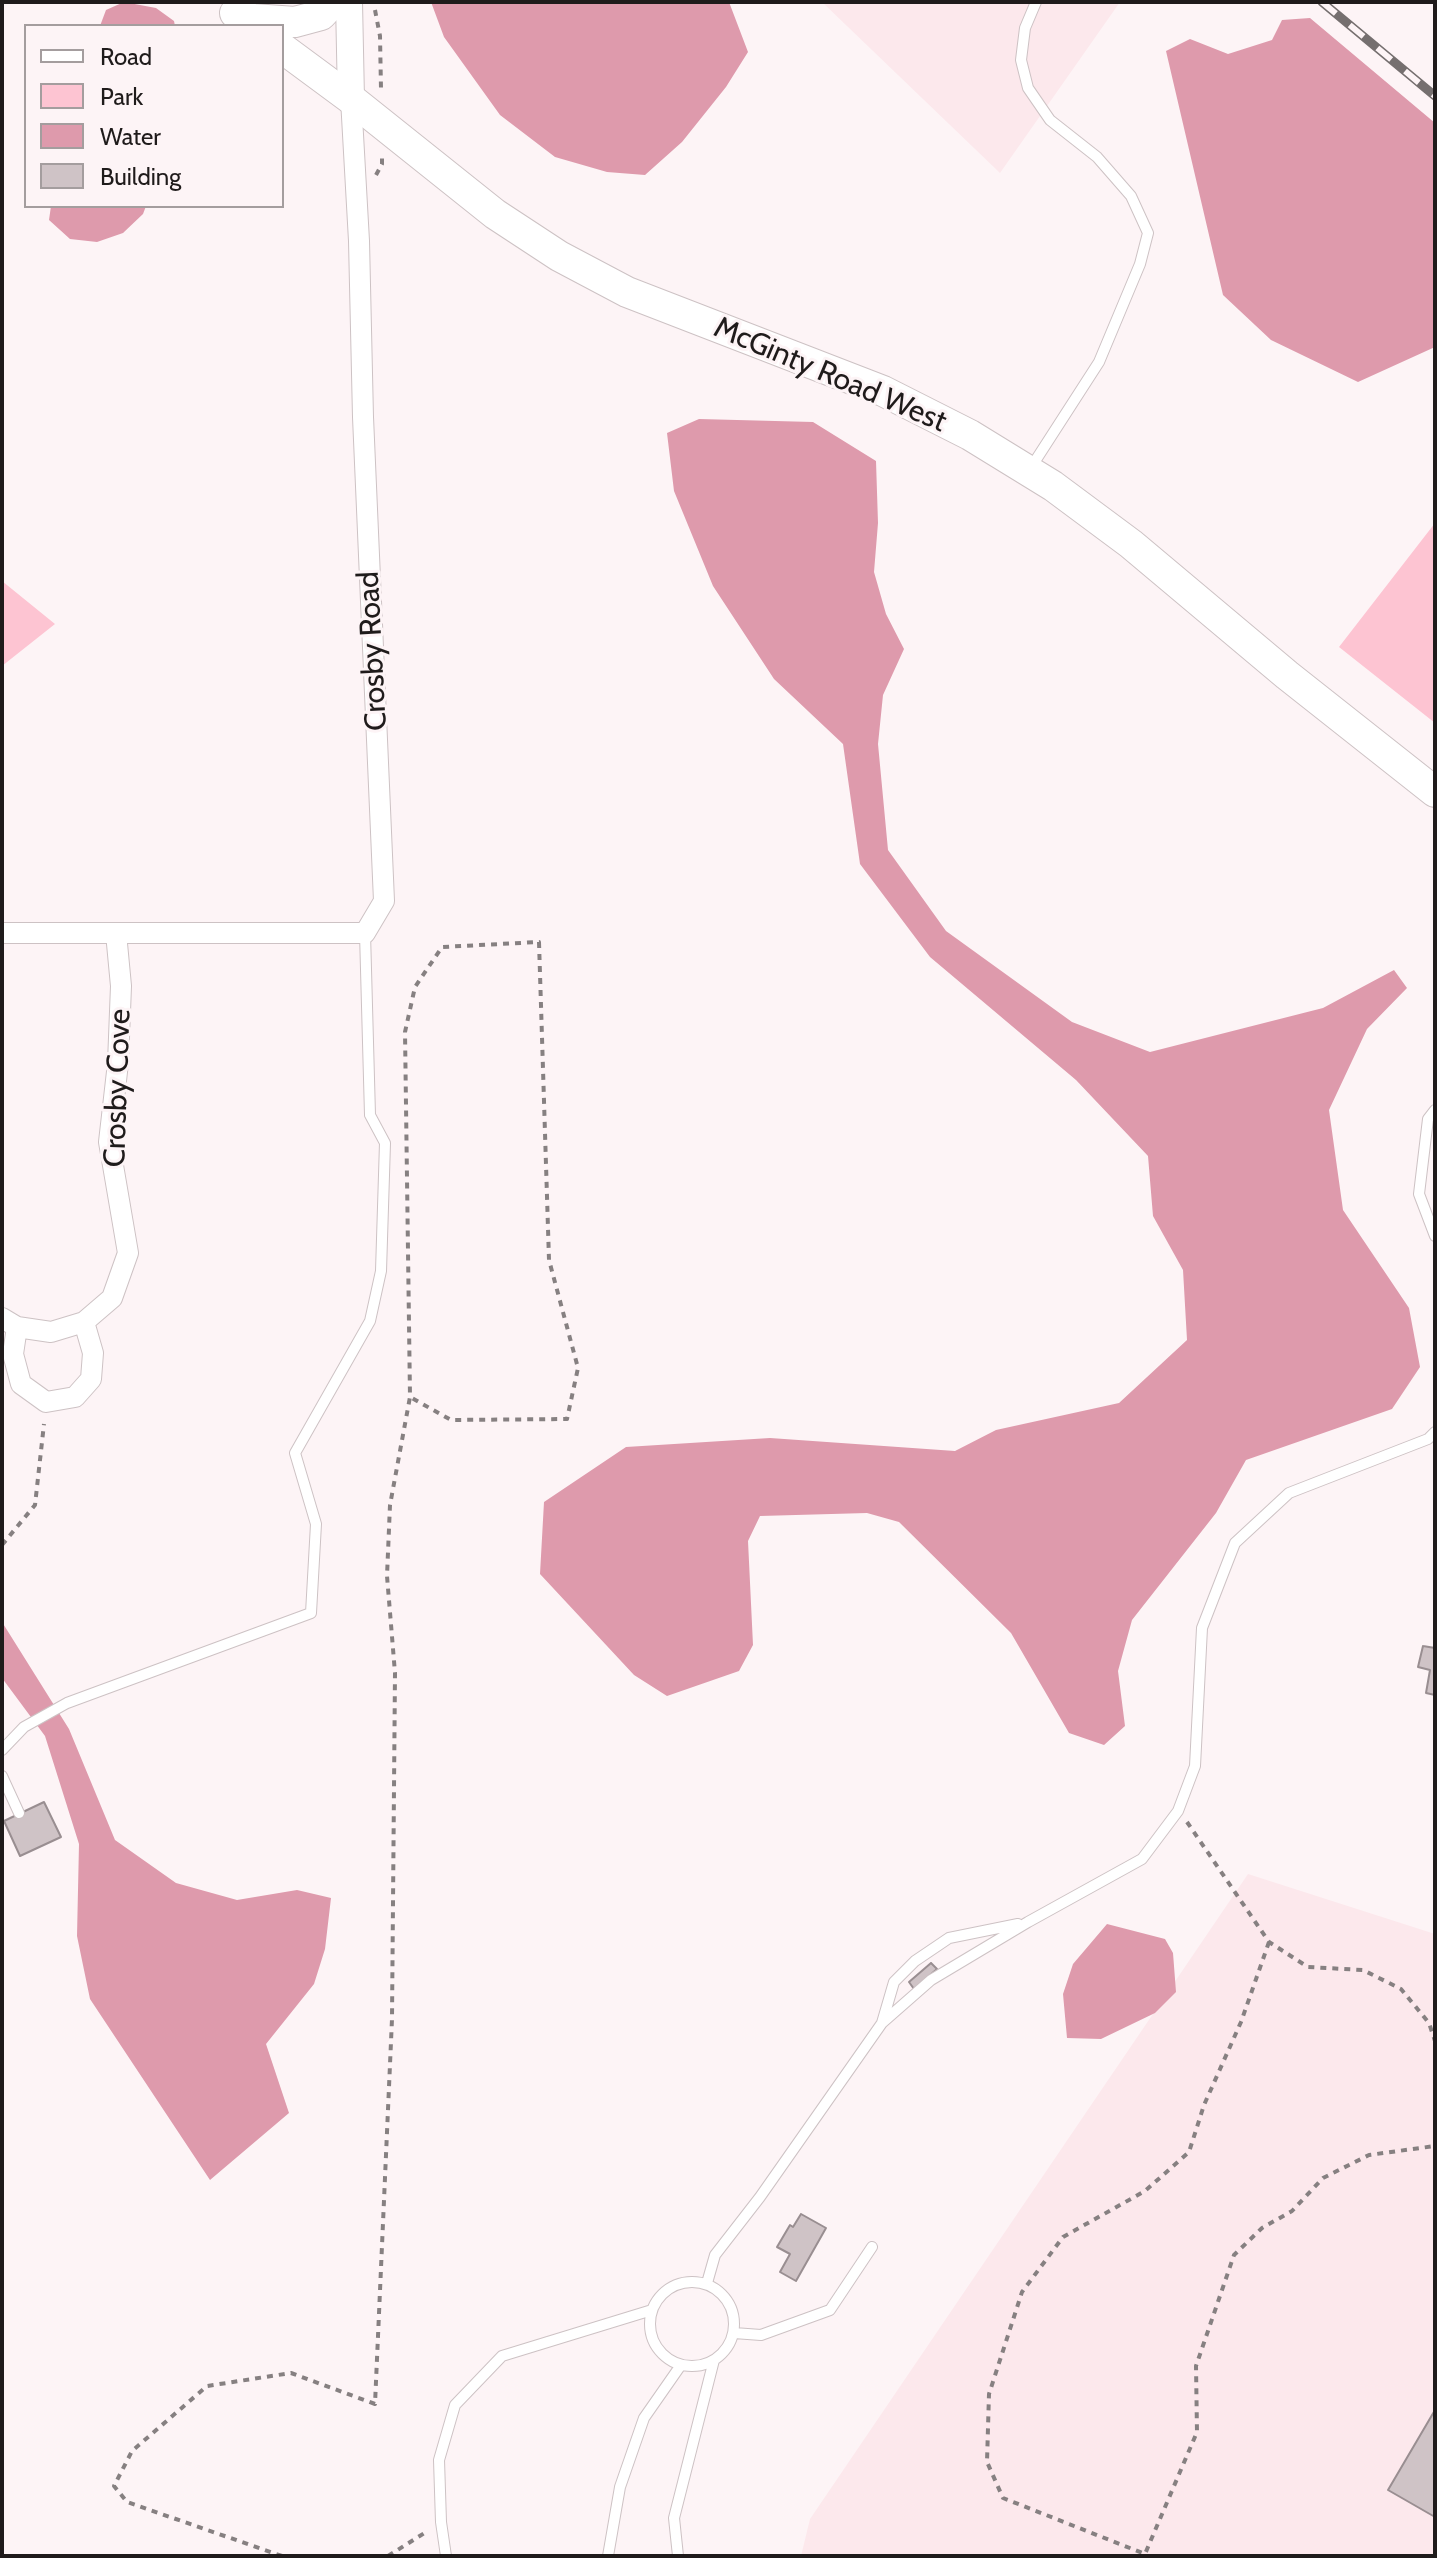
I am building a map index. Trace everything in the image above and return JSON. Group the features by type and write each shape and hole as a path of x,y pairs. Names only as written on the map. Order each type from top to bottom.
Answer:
{"main road":[{"path":"236,14 253,19 295,22 321,15 333,2"},
{"name":"McGinty Road West","path":"284,49 495,214 559,256 627,292 883,391 970,435 1053,486 1131,544 1287,675 1435,792"}],"street":[{"name":"Crosby Road","path":"349,2 384,901 365,933"},
{"path":"2,933 365,933"},
{"name":"Crosby Cove","path":"46,1402 21,1384 13,1354 10,1322 51,1332 84,1322 112,1298 128,1253 109,1142 118,1063 121,986 116,933"},
{"path":"46,1402 75,1397 91,1379 93,1353 84,1322"}],"lane":[{"path":"1029,471 1099,362 1140,264 1148,233 1131,196 1097,157 1050,120 1028,88 1021,60 1025,28 1036,2"},
{"path":"2,1750 24,1727 67,1703 311,1613 316,1524 295,1453 370,1321 381,1271 385,1143 370,1115 365,933"},
{"path":"1435,1110 1428,1119 1419,1194 1435,1236"},
{"path":"707,2283 715,2255 760,2197 882,2023 931,1980 1142,1859 1178,1811 1195,1766 1202,1628 1235,1543 1289,1493 1428,1439 1435,1432"},
{"path":"2,1776 19,1813"},
{"path":"882,2023 894,1982 915,1961 949,1938 1028,1922"},
{"path":"734,2333 761,2335 830,2310 872,2247"},
{"path":"690,2281 707,2283 720,2291 730,2303 735,2318 734,2333 727,2349 714,2360 698,2366 681,2365 665,2357 654,2343 650,2327 652,2310 660,2295 674,2285 690,2281"},
{"path":"446,2556 441,2522 439,2460 455,2405 502,2356 652,2310"},
{"path":"679,2556 674,2518 714,2360"},
{"path":"608,2556 620,2487 644,2418 681,2365"},
{"path":"698,2366 708,2383"}],"path":[{"path":"282,2556 127,2502 114,2486 132,2451 207,2386 291,2373 375,2404 392,2019 395,1673 387,1576 390,1505 410,1397 405,1032 415,987 442,947 539,942 549,1260 578,1368 567,1419 451,1420 410,1397"},
{"path":"2,1545 35,1505 46,1402"},
{"path":"1178,1811 1269,1942 1308,1967 1363,1970 1401,1989 1429,2023 1435,2041"},
{"path":"1269,1942 1241,2022 1204,2105 1189,2152 1145,2191 1063,2237 1022,2292 989,2394 987,2462 1003,2498 1144,2555 1197,2432 1196,2366 1234,2255 1262,2228 1292,2211 1323,2178 1369,2155 1435,2146"},
{"path":"388,2556 441,2522"}],"shaded area":[{"path":"822,2 1120,2 1000,173"},
{"path":"1248,1874 1435,1934 1435,2556 801,2556 810,2519"}],"green space":[{"path":"1435,523 1435,723 1339,647"},
{"path":"2,581 55,624 2,666"}],"water":[{"path":"124,2 156,8 175,24 101,24 106,10"},
{"path":"431,2 729,2 748,52 726,87 682,142 645,175 607,172 555,157 500,115 444,37"},
{"path":"1310,18 1435,123 1435,347 1358,382 1271,340 1223,295 1166,51 1190,39 1228,54 1272,40 1282,20"},
{"path":"51,208 145,208 123,233 97,242 70,239 49,220"},
{"path":"699,419 813,422 876,461 878,523 874,572 886,614 904,649 883,695 878,744 888,850 946,931 1072,1022 1150,1052 1323,1008 1394,970 1407,988 1367,1029 1329,1110 1343,1210 1409,1308 1420,1367 1392,1409 1246,1460 1216,1513 1132,1620 1118,1671 1125,1726 1104,1745 1069,1733 1011,1633 899,1522 867,1513 760,1516 748,1541 753,1645 739,1671 667,1696 634,1675 540,1574 544,1502 626,1447 770,1438 955,1451 996,1430 1119,1403 1187,1340 1183,1270 1153,1216 1148,1156 1076,1080 930,957 860,864 843,744 774,679 713,586 674,491 667,433"},
{"path":"2,1622 69,1729 115,1840 176,1883 237,1900 297,1890 331,1898 325,1949 314,1984 266,2044 289,2113 210,2180 90,1999 77,1936 79,1844 45,1736 2,1678"},
{"path":"1107,1924 1165,1939 1173,1953 1176,1992 1155,2013 1101,2039 1067,2038 1063,1994 1073,1964"}],"building":[{"path":"1423,1646 1435,1648 1435,1695 1426,1693 1430,1670 1418,1667"},
{"path":"44,1802 61,1837 20,1856 4,1821"},
{"path":"931,1963 937,1969 914,1989 909,1982"},
{"path":"801,2214 826,2228 796,2281 780,2272 790,2254 777,2247 790,2225 793,2227"},
{"path":"1435,2410 1435,2517 1388,2490"}],"railway":[{"path":"1322,2 1435,96"}]}
